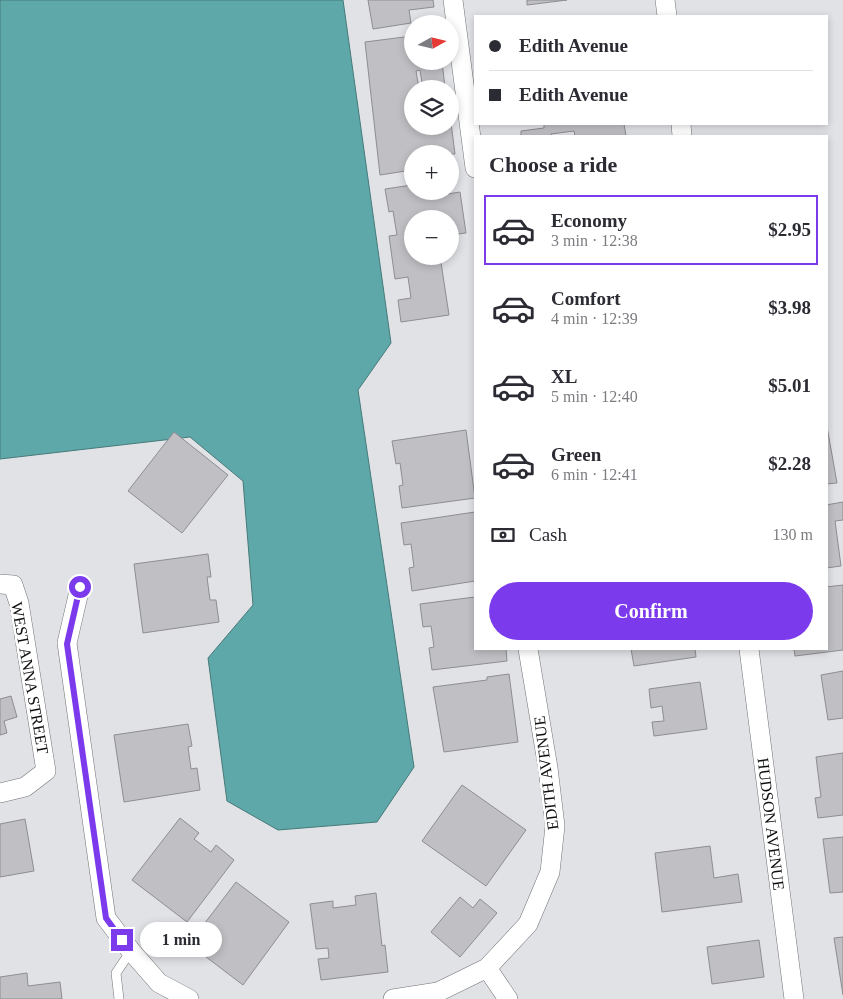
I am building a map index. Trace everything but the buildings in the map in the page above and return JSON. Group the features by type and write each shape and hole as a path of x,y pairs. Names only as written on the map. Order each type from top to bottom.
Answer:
{"street":[{"path":"453,0 474,160"},
{"path":"665,0 667,15"},
{"name":"WEST ANNA STREET","path":"0,793 25,788 46,771 20,603 6,585"},
{"path":"80,587 67,644 106,918 130,951 159,983 189,999"},
{"name":"EDITH AVENUE","path":"392,999 438,992 488,968 528,924 550,872 555,826 548,768 528,650"},
{"name":"HUDSON AVENUE","path":"749,650 794,999"},
{"path":"488,968 508,999"}],"lane":[{"path":"119,999 116,973 130,951"}],"water":[{"path":"0,0 343,0 391,343 358,390 414,767 377,822 278,830 227,801 208,658 253,605 243,481 190,437 0,459"}],"route":[{"path":"80,587 67,644 106,918 122,940"}]}
